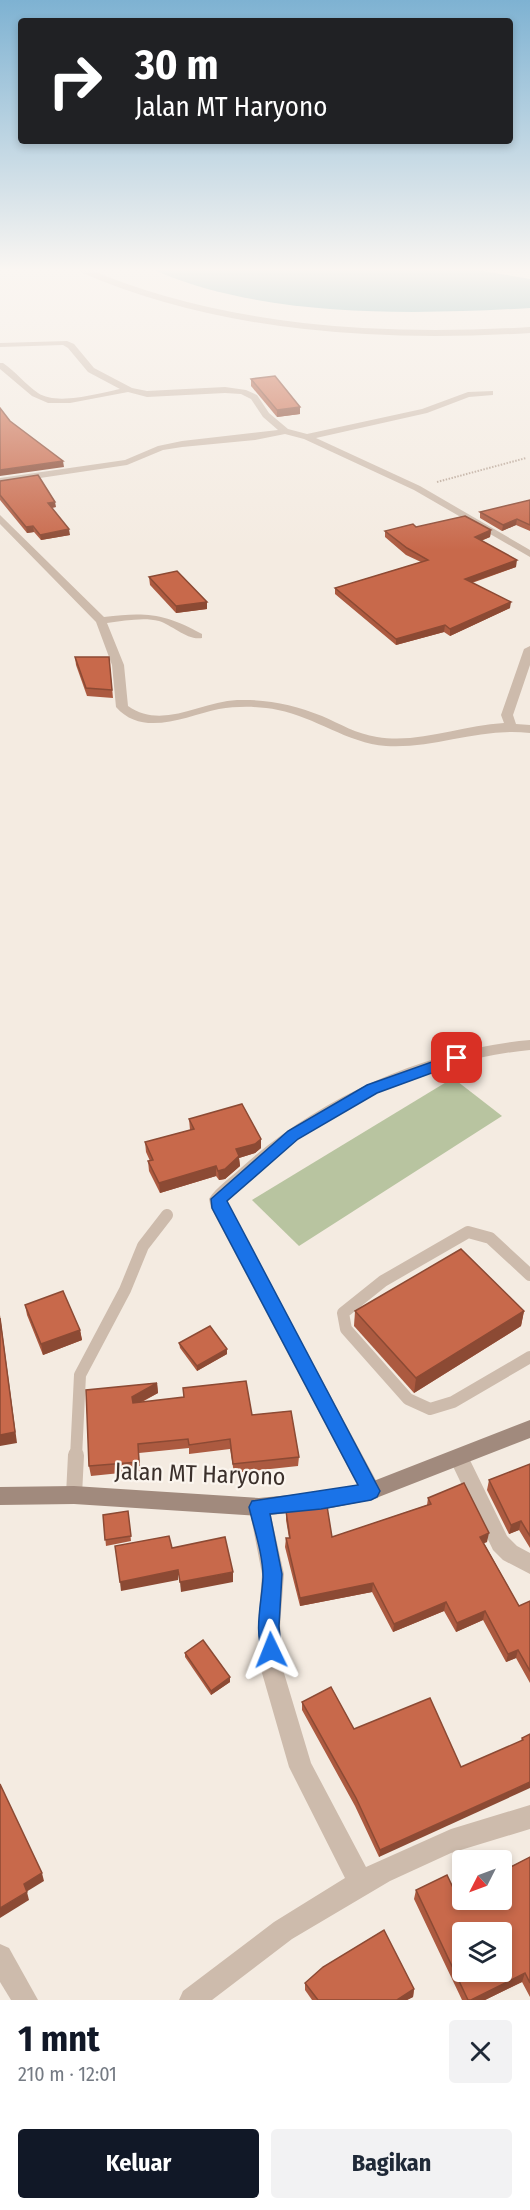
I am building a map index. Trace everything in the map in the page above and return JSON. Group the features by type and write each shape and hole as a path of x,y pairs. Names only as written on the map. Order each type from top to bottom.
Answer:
{"main road":[{"name":"Jalan MT Haryono","path":"0,1496 74,1495 259,1507 321,1501 371,1491 530,1429"}],"street":[{"path":"85,363 91,370 129,390"},
{"path":"0,365 40,398 48,400 65,400 129,390 164,395 225,390 243,392 254,397 266,415 285,431 308,437 417,488 530,554"},
{"path":"308,437 424,411 468,395 490,393"},
{"path":"0,481 127,462 161,448 182,444 255,437 285,431"},
{"path":"0,518 101,621 118,665 122,708 140,718 164,720 228,704 255,703 300,712 362,739 388,743 510,725 530,729"},
{"path":"101,621 158,616 174,621 198,636"},
{"path":"510,725 507,715 530,649"},
{"path":"371,1491 220,1208 218,1199 293,1135 372,1089 478,1051 506,1045 530,1045"},
{"path":"459,1458 500,1543 510,1553 530,1564"},
{"path":"259,1507 273,1574 269,1626 273,1673 301,1767 360,1882"},
{"path":"192,2000 232,1966 360,1882 452,1840 530,1817"},
{"path":"0,1957 25,2000"}],"lane":[{"path":"74,1495 80,1375 125,1290 143,1246 167,1215"},
{"path":"530,1275 490,1238 468,1232 372,1288 343,1313 346,1329 408,1400 430,1409 453,1402 530,1357"}],"path":[{"path":"417,488 526,458"}],"green space":[{"path":"453,1078 502,1116 299,1246 252,1200"}],"building":[{"path":"275,376 300,407 277,410 251,379"},
{"path":"0,408 10,421 63,461 0,470"},
{"path":"38,475 55,502 48,503 69,529 40,535 33,526 26,527 0,495 0,481"},
{"path":"530,500 530,525 517,519 503,525 480,512"},
{"path":"465,516 491,530 475,537 517,560 465,579 511,602 450,629 445,625 396,639 335,588 428,560 385,531"},
{"path":"177,571 207,602 176,606 149,577"},
{"path":"75,657 109,657 112,690 86,688"},
{"path":"242,1104 261,1139 255,1144 236,1149 239,1156 225,1169 218,1171 216,1166 159,1183 148,1161 153,1160 145,1142 194,1129 189,1119"},
{"path":"461,1249 524,1311 416,1378 355,1311"},
{"path":"63,1291 80,1330 41,1344 25,1305"},
{"path":"0,1318 15,1432 0,1435"},
{"path":"210,1326 227,1349 197,1366 179,1343"},
{"path":"246,1381 252,1415 291,1411 299,1457 233,1464 230,1439 189,1445 188,1439 138,1444 139,1462 89,1466 86,1390 157,1383 132,1397 133,1403 184,1397 183,1388"},
{"path":"530,1464 530,1536 521,1521 511,1525 489,1480"},
{"path":"464,1483 489,1533 480,1537 519,1606 530,1601 530,1671 518,1650 508,1654 485,1611 457,1623 446,1602 394,1624 373,1583 300,1598 286,1538 290,1538 286,1511 327,1506 332,1537 431,1504 428,1498"},
{"path":"128,1511 131,1536 105,1540 103,1515"},
{"path":"169,1536 172,1548 225,1537 233,1572 180,1582 178,1570 120,1582 115,1546"},
{"path":"203,1640 230,1677 211,1691 185,1653"},
{"path":"331,1687 354,1729 430,1698 461,1767 523,1740 522,1738 530,1734 530,1782 380,1850 356,1798 302,1702"},
{"path":"0,1784 42,1873 24,1884 27,1892 0,1908"},
{"path":"530,1857 530,1983 525,1973 512,1980 512,1922 452,1922 452,1966 416,1890 447,1875 452,1886 452,1910 512,1910 512,1866"},
{"path":"384,1930 414,1989 397,2000 318,2000 305,1983 323,1967"},
{"path":"459,1982 507,1982 471,2000 468,2000"}],"route":[{"path":"271,1650 269,1626 273,1574 259,1507 321,1501 371,1491 220,1208 218,1199 262,1158 293,1135 372,1089 457,1058"}]}
